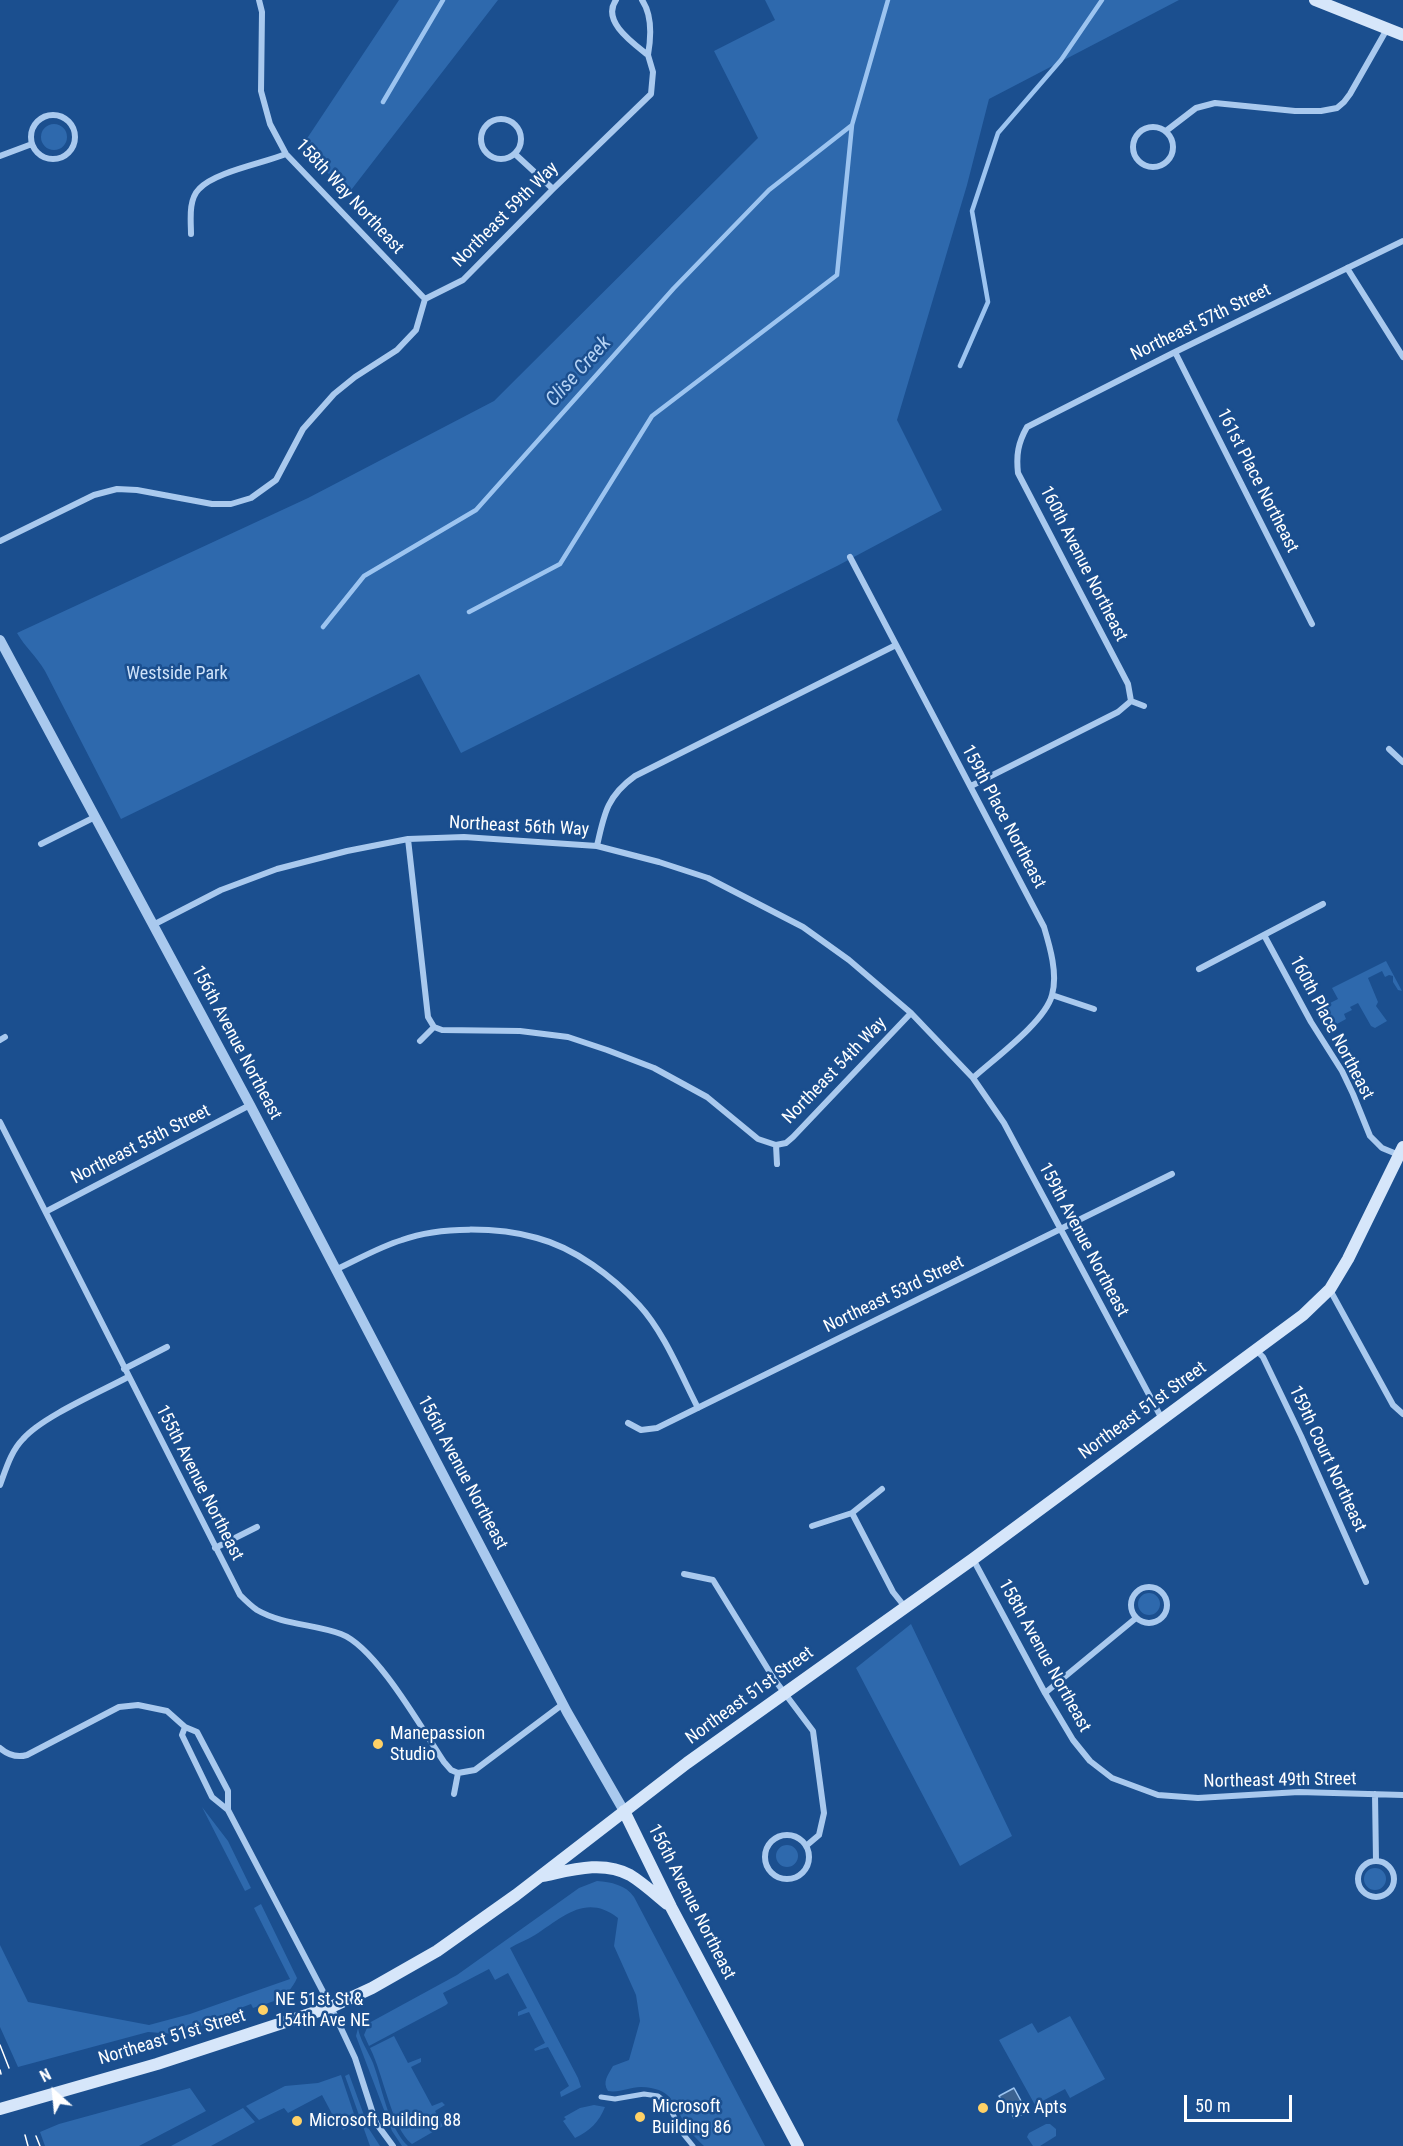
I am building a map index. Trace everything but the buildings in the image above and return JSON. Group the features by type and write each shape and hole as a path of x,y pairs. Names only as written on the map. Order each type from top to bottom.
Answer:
{"main road":[{"path":"1315,0 1403,35"},
{"name":"Northeast 51st Street","path":"0,2109 157,2064 331,2007 372,1988 466,1932 702,1752 973,1558 1303,1315 1330,1289 1348,1259 1401,1151"},
{"name":"156th Avenue Northeast","path":"624,1811 671,1907 798,2146"},
{"path":"539,1877 591,1867 615,1869 638,1880 671,1907"}],"street":[{"name":"158th Way Northeast","path":"259,0 262,12 261,91 270,124 286,154 424,299"},
{"path":"616,0 611,8 613,20 648,56"},
{"path":"642,0 647,7 651,35 648,56"},
{"path":"1166,131 1196,108 1215,103 1295,111 1329,111 1337,108 1350,94 1387,28"},
{"name":"Northeast 59th Way","path":"424,299 463,280 651,94 653,72 648,56"},
{"path":"49,116 63,118 73,128 75,135 72,149 61,158 54,159 40,155 32,144 32,129 36,123 49,116"},
{"path":"499,119 512,122 521,137 521,144 515,154 508,159 501,160 488,155 481,143 483,129 499,119"},
{"path":"1152,126 1166,131 1174,145 1170,158 1154,167 1141,163 1133,151 1133,144 1139,132 1152,126"},
{"path":"0,156 32,144"},
{"path":"191,234 192,202 198,189 237,169 286,154"},
{"path":"515,154 553,189"},
{"name":"Northeast 57th Street","path":"1019,440 1027,427 1039,420 1403,241"},
{"path":"1347,268 1403,357"},
{"path":"0,541 94,495 117,489 137,490 212,504 231,504 251,498 276,480 303,429 334,394 355,377 397,350 416,330 424,299"},
{"name":"161st Place Northeast","path":"1175,352 1311,624"},
{"name":"160th Avenue Northeast","path":"1019,440 1016,456 1018,473 1128,684 1131,701"},
{"name":"159th Place Northeast","path":"850,557 1044,927 1053,959 1052,995 1041,1017 973,1078"},
{"name":"156th Avenue Northeast","path":"0,640 3,654 95,817 250,1105 563,1704 624,1811"},
{"name":"Northeast 56th Way","path":"152,925 220,890 277,869 347,851 408,839 464,837 597,846 608,803 624,784 635,776 896,645"},
{"path":"971,786 1118,712 1131,701 1144,706"},
{"path":"1389,749 1403,762"},
{"path":"41,844 95,817"},
{"path":"408,839 428,1017 434,1027 442,1030 520,1031 559,1036 607,1050 654,1068 707,1097 758,1139 777,1145 777,1164"},
{"name":"159th Avenue Northeast","path":"597,846 659,861 708,878 803,927 849,960 911,1013 973,1078 1004,1123 1162,1419"},
{"path":"1199,969 1323,904"},
{"name":"160th Place Northeast","path":"1264,935 1311,1022 1346,1079 1370,1136 1382,1148 1401,1151"},
{"path":"1052,995 1094,1009"},
{"name":"Northeast 54th Way","path":"777,1145 786,1143 793,1137 911,1013"},
{"path":"420,1041 434,1027"},
{"name":"Northeast 55th Street","path":"47,1211 250,1105"},
{"name":"155th Avenue Northeast","path":"0,1122 240,1595 256,1609 272,1617 342,1634 360,1644 374,1659 444,1762 451,1770 458,1773"},
{"name":"Northeast 53rd Street","path":"628,1422 641,1430 657,1428 1172,1174"},
{"path":"335,1270 401,1240 437,1231 484,1230 537,1238 576,1255 614,1282 640,1306 668,1348 698,1408"},
{"path":"1330,1289 1393,1405 1403,1414"},
{"path":"124,1369 167,1347"},
{"name":"159th Court Northeast","path":"1256,1350 1263,1357 1301,1436 1366,1582"},
{"path":"0,1485 12,1455 23,1438 42,1423 128,1377"},
{"path":"812,1526 852,1513 882,1489"},
{"path":"852,1513 893,1592 905,1607"},
{"path":"215,1548 257,1527"},
{"name":"158th Avenue Northeast","path":"973,1558 1045,1693 1073,1740 1090,1761 1112,1778 1158,1795"},
{"path":"684,1574 713,1580 784,1694 813,1731 824,1813 819,1835 806,1846"},
{"path":"1149,1587 1160,1591 1166,1600 1162,1617 1152,1623 1136,1618 1131,1608 1131,1601 1137,1591 1149,1587"},
{"path":"1045,1693 1136,1618"},
{"path":"454,1794 458,1773 475,1770 563,1704"},
{"path":"0,1748 8,1755 20,1757 119,1707 138,1705 168,1711 185,1727 197,1732 228,1791 228,1810"},
{"path":"185,1727 182,1735 212,1797 228,1810 331,2007 355,2058 376,2124 393,2146"},
{"name":"Northeast 49th Street","path":"1158,1795 1198,1798 1299,1792 1403,1794"},
{"path":"1375,1794 1376,1861"},
{"path":"789,1835 796,1837 806,1846 809,1860 807,1867 797,1876 788,1879 777,1876 767,1866 766,1851 775,1839 789,1835"},
{"path":"1376,1861 1391,1869 1394,1880 1389,1891 1379,1897 1368,1895 1360,1887 1358,1875 1364,1865 1376,1861"},
{"path":"600,2097 615,2099 644,2094 658,2096 667,2103 684,2135 693,2146"}],"green space":[{"path":"399,0 498,0 348,194 302,146"},
{"name":"Westside Park","path":"765,0 1179,0 989,99 967,185 897,420 942,510 837,566 461,753 419,674 121,819 45,671 17,633 308,498 494,401 758,138 714,51 775,20"},
{"path":"54,124 63,128 67,137 63,146 54,150 45,146 41,137 45,128"},
{"path":"1386,961 1402,991 1398,990 1393,982 1393,976 1385,977 1382,971 1368,978 1378,1002 1376,1006 1387,1021 1375,1028 1371,1026 1358,1003 1344,1014 1346,1019 1337,1024 1333,1023 1324,1006 1338,999 1332,988"},
{"path":"1149,1593 1157,1596 1160,1604 1157,1612 1149,1615 1141,1612 1138,1604 1141,1596"},
{"path":"911,1624 1012,1836 960,1866 856,1668"},
{"path":"202,1807 228,1841 251,1888 245,1891"},
{"path":"787,1845 795,1848 798,1856 795,1864 787,1867 779,1864 776,1856 779,1848"},
{"path":"1375,1868 1383,1871 1386,1879 1383,1887 1375,1890 1367,1887 1364,1879 1367,1871"},
{"path":"597,1881 618,1885 634,1897 765,2146 704,2146 689,2130 674,2103 665,2093 641,2087 608,2091 606,2082 608,2075 613,2066 629,2060 640,2021 636,1995 614,1946 618,1918 595,1908 575,1910 510,1948 581,2087 561,2097 560,2092 569,2086 548,2047 535,2051 534,2049 545,2043 529,2012 518,2016 518,2012 527,2008 508,1973 495,1980 489,1969 443,1993 448,2003 446,2005 369,2046 364,2035 369,2023 457,1975 579,1888"},
{"path":"261,1904 297,1978 284,1995 253,2008 251,2004 235,2010 236,2015 174,2034 148,2032 18,2067 0,2027 0,1945 28,2002 149,2025 190,2014 290,1979 254,1908"},
{"path":"1070,2016 1105,2079 1070,2098 1065,2089 1035,2105 999,2040 1032,2023 1038,2033"},
{"path":"358,2028 373,2063 391,2119 401,2139 408,2146 402,2146 392,2131 356,2036"},
{"path":"394,2036 408,2063 421,2058 421,2062 411,2067 432,2106 442,2102 445,2105 435,2111 443,2126 412,2144 405,2137 393,2114 370,2048"},
{"path":"349,2074 369,2129 380,2146 370,2146 345,2076"},
{"path":"341,2075 357,2123 343,2130 322,2095 288,2113 284,2108 259,2120 246,2106 285,2086 318,2083"},
{"path":"190,2088 206,2111 139,2146 45,2146 40,2132 59,2124"},
{"path":"594,2105 605,2107 600,2117 590,2129 575,2138 563,2121 566,2119 564,2117 580,2108"},
{"path":"243,2108 255,2122 211,2146 171,2146"},
{"path":"1046,2124 1056,2129 1056,2136 1040,2146 1033,2146 1027,2137 1029,2133"}],"shaded area":[{"path":"1014,2088 1027,2112 1014,2118 1005,2101 1003,2102 999,2096"}],"waterway":[{"path":"383,102 443,0"},
{"path":"469,612 560,564 652,416 837,275 852,125 888,0"},
{"path":"960,366 988,302 972,211 998,133 1061,60 1102,0"},
{"name":"Clise Creek","path":"323,627 364,576 476,510 674,288 769,190 852,125"}],"tram line":[{"path":"0,2045 9,2068"},
{"path":"0,2070 1,2074"},
{"path":"25,2135 28,2146"},
{"path":"36,2136 40,2146"}],"place":[{"name":"Manepassion Studio","path":"378,1744"},
{"name":"NE 51st St & 154th Ave NE","path":"263,2010"},
{"name":"Onyx Apts","path":"983,2108"},
{"name":"Microsoft Building 86","path":"640,2117"},
{"name":"Microsoft Building 88","path":"297,2121"}]}
